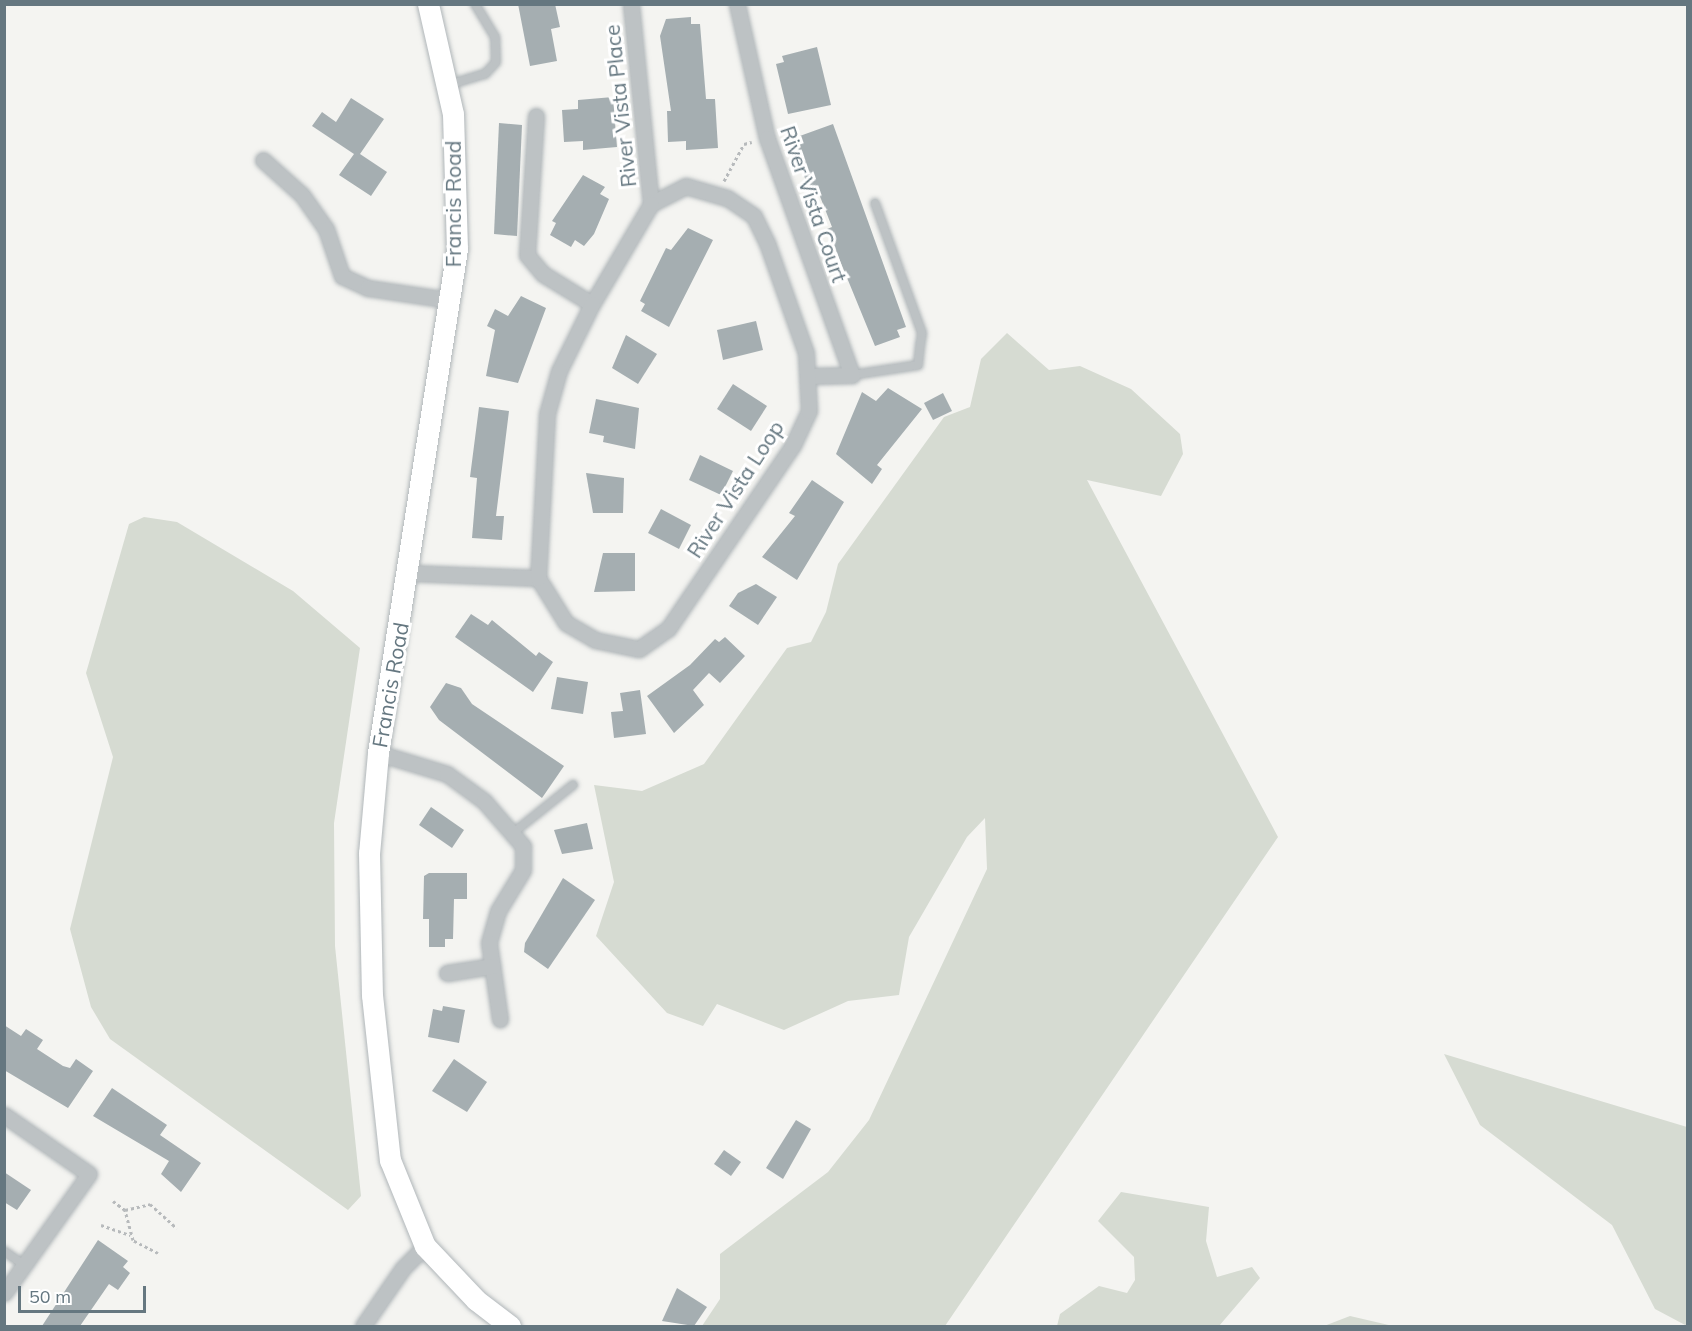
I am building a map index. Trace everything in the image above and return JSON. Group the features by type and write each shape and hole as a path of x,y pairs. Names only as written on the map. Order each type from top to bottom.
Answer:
{"street":[{"name":"Francis Road","path":"428,4 453,114 457,249 410,573 378,753 369,853 372,995 382,1118 390,1160 425,1246 476,1300 510,1326"},
{"name":"River Vista Place","path":"631,4 651,204"},
{"name":"River Vista Court","path":"737,4 767,138 852,375"},
{"path":"536,116 527,255 543,274 592,304"},
{"path":"263,159 302,195 326,229 342,276 368,288 449,300"},
{"name":"River Vista Loop","path":"538,578 566,623 596,640 639,649 668,629 793,445 809,411 811,376 754,216 727,198 686,186 651,204"},
{"path":"410,573 538,578 547,414 559,371 592,304 651,204"},
{"path":"811,376 852,375"},
{"path":"378,753 447,774 484,801 518,840 523,870 492,927 492,966 500,1018"},
{"path":"447,973 492,966"},
{"path":"4,1115 89,1174 4,1293"},
{"path":"363,1326 402,1268 425,1246"}],"lane":[{"path":"447,86 485,74 496,62 495,37 475,4"},
{"path":"852,375 918,365 922,333 875,203"},
{"path":"518,840 573,785"},
{"path":"4,1251 24,1265"}],"path":[{"path":"723,183 744,144 767,138"},
{"path":"113,1201 124,1210 130,1235"},
{"path":"124,1210 150,1204 177,1228"},
{"path":"100,1225 130,1235 158,1253"}],"shaded area":[{"path":"1007,333 1049,370 1080,366 1131,389 1180,434 1183,454 1161,496 1087,480 1278,837 945,1326 702,1326 720,1299 720,1254 828,1172 869,1120 987,869 985,818 967,837 909,937 899,995 848,1001 784,1030 717,1004 703,1026 667,1013 596,936 614,882 594,785 642,791 704,764 787,648 811,642 826,612 838,564 944,417 970,407 981,359"},
{"path":"144,517 177,522 293,591 360,648 334,823 335,946 361,1196 348,1210 110,1039 91,1007 70,929 113,757 86,673 129,524"},
{"path":"1444,1054 1687,1127 1687,1326 1655,1309 1612,1225 1480,1125"},
{"path":"1121,1192 1209,1207 1206,1241 1217,1277 1252,1267 1260,1278 1219,1326 1057,1326 1060,1314 1099,1286 1127,1293 1135,1280 1134,1257 1098,1221"},
{"path":"1350,1316 1393,1326 1324,1326"}],"building":[{"path":"518,4 555,4 560,27 551,29 557,61 530,66"},
{"path":"691,17 691,24 700,24 706,99 715,99 718,148 686,150 686,141 668,142 667,111 671,111 660,36 666,19"},
{"path":"817,47 831,105 788,114 776,64 784,62 782,56"},
{"path":"613,97 617,147 583,150 583,141 564,142 562,110 578,109 578,100"},
{"path":"351,98 384,119 360,154 387,172 371,196 339,175 354,154 312,126 322,112 336,122"},
{"path":"499,123 522,125 517,236 494,234"},
{"path":"833,124 906,327 897,330 900,337 875,346 827,229 832,227 821,199 818,192 811,195 793,145 799,143 797,137"},
{"path":"583,175 605,187 600,194 609,199 594,234 584,246 575,240 571,247 550,235 556,223 552,221"},
{"path":"688,228 713,240 669,327 641,311 645,304 640,301 666,248 671,250"},
{"path":"521,296 546,308 518,383 486,376 495,330 487,326 495,309 508,316"},
{"path":"756,321 763,350 723,360 717,330"},
{"path":"626,335 657,354 638,384 612,368"},
{"path":"733,384 767,406 751,431 717,409"},
{"path":"888,388 922,409 877,465 882,469 872,484 836,454 862,392 876,401"},
{"path":"943,393 952,411 933,420 924,403"},
{"path":"596,399 639,408 635,449 603,442 604,436 589,433"},
{"path":"479,407 509,411 496,516 504,516 502,540 472,538 477,478 470,477"},
{"path":"700,455 733,471 721,495 689,480"},
{"path":"586,473 624,478 623,513 593,513"},
{"path":"812,480 844,502 797,580 762,557 795,516 789,513"},
{"path":"661,509 691,525 679,549 648,533"},
{"path":"603,553 635,553 635,591 594,592"},
{"path":"756,584 777,597 758,625 729,606 738,593"},
{"path":"471,614 488,625 492,620 536,656 539,652 553,662 533,692 455,637"},
{"path":"725,637 745,656 720,683 709,673 693,690 704,705 674,733 647,696 690,665 715,639 719,642"},
{"path":"557,677 588,682 583,714 551,709"},
{"path":"446,683 461,688 472,704 564,766 542,798 439,720 430,707"},
{"path":"640,690 646,734 614,738 611,712 623,711 620,693"},
{"path":"431,807 464,830 452,848 419,825"},
{"path":"587,823 593,849 562,854 554,830"},
{"path":"429,873 467,873 467,899 454,899 453,939 445,939 445,947 429,947 429,919 423,919 424,876"},
{"path":"563,878 595,900 548,969 524,952 525,943"},
{"path":"443,1006 465,1010 459,1043 428,1037 433,1009 442,1011"},
{"path":"4,1025 21,1036 26,1029 43,1040 37,1049 63,1066 70,1068 76,1059 93,1071 68,1108 4,1070"},
{"path":"454,1059 487,1082 467,1112 432,1091"},
{"path":"112,1088 167,1125 160,1135 201,1163 181,1192 161,1174 169,1161 93,1116"},
{"path":"796,1120 811,1129 783,1179 766,1168"},
{"path":"724,1150 741,1162 731,1176 714,1164"},
{"path":"4,1172 31,1190 17,1210 4,1202"},
{"path":"98,1240 128,1261 123,1267 130,1273 118,1290 109,1284 80,1326 42,1326"},
{"path":"677,1288 707,1307 694,1326 662,1321"}]}
